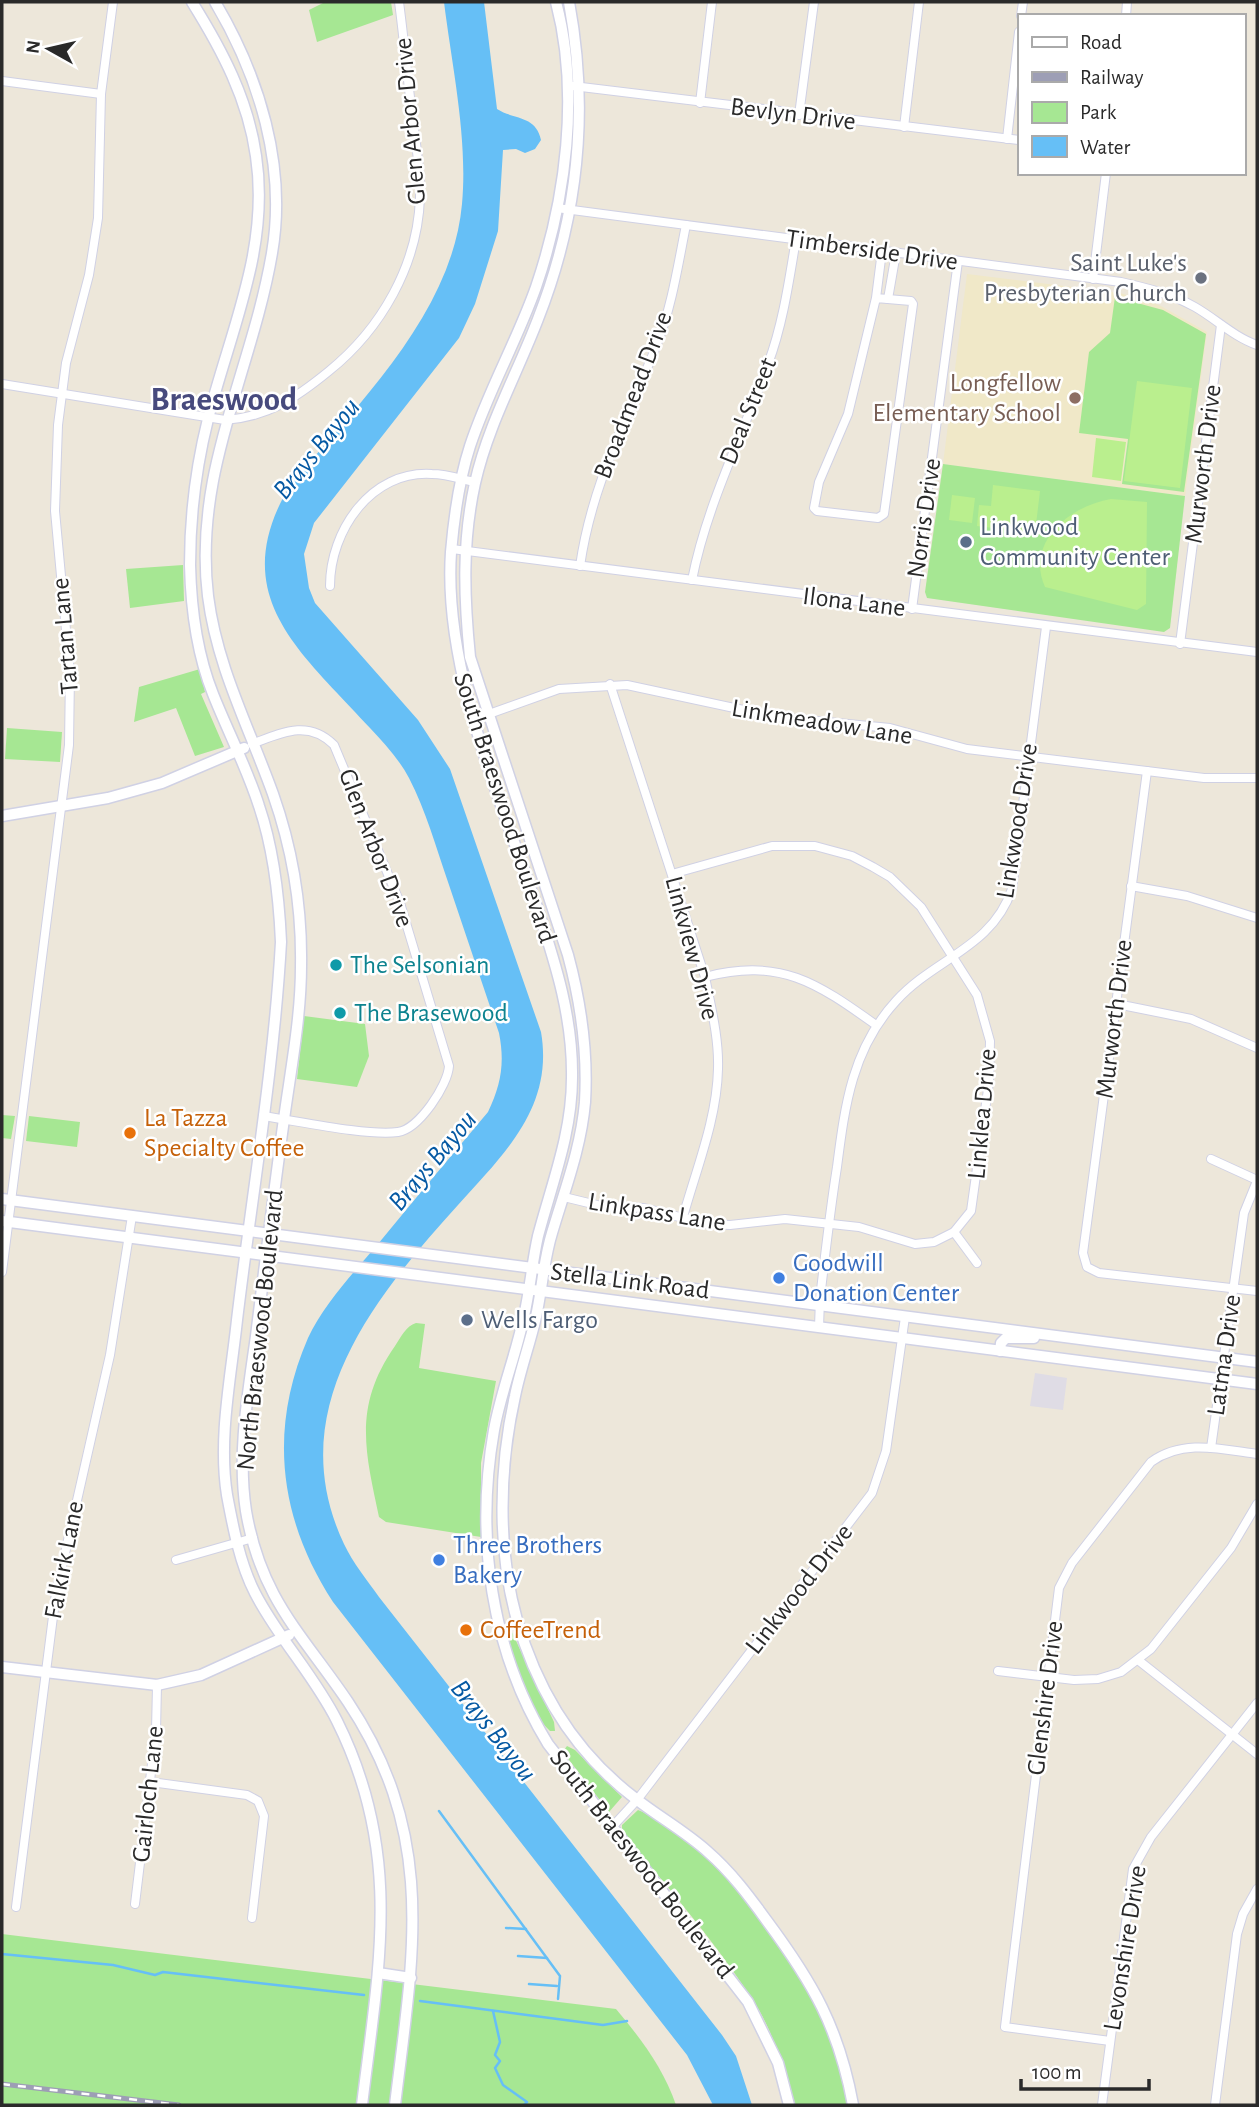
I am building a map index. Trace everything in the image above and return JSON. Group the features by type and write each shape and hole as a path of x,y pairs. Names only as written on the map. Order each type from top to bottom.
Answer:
{"main road":[{"name":"North Braeswood Boulevard","path":"192,2 221,50 240,92 256,159 259,215 255,252 235,333 209,415 191,509 192,603 202,658 212,692 259,806 279,896 279,978 229,1396 225,1474 237,1544 254,1592 336,1718 363,1780 382,1879 383,1917 362,2105"},
{"name":"North Braeswood Boulevard","path":"215,2 251,74 272,156 275,198 271,259 213,467 206,565 215,638 225,674 273,794 296,885 302,966 248,1399 243,1487 263,1574 295,1632 350,1706 386,1774 403,1823 415,1927 395,2105"},
{"name":"South Braeswood Boulevard","path":"556,2 565,49 567,86 565,149 557,208 534,291 481,416 461,479 450,581 459,669 555,963 572,1042 572,1082 563,1155 537,1269 540,1291 494,1433 490,1484 491,1574 497,1622 519,1692 548,1744 748,2002 778,2063 789,2105"},
{"name":"South Braeswood Boulevard","path":"569,2 579,87 578,160 570,209 545,300 488,438 475,482 464,550 465,607 470,657 568,955 578,993 585,1052 584,1104 574,1166 528,1289 515,1368 504,1486 507,1565 516,1616 541,1687 567,1731 604,1773 684,1833 723,1867 745,1891 805,1972 824,2008 839,2047 853,2105"},
{"path":"256,159 272,156"},
{"path":"190,565 206,565"},
{"path":"2,817 108,798 162,783 252,744"},
{"path":"279,896 296,885"},
{"name":"Stella Link Road","path":"7,1200 1257,1363"},
{"name":"Stella Link Road","path":"5,1221 1257,1384"},
{"path":"730,1315 732,1294"},
{"path":"1000,1351 1001,1343 1006,1338 1058,1336"},
{"path":"229,1396 248,1399"},
{"path":"490,1484 504,1486"},
{"path":"497,1622 516,1616"},
{"path":"2,1667 157,1685 201,1675 295,1632"},
{"path":"548,1744 567,1731"},
{"path":"363,1780 386,1774"},
{"path":"378,1973 411,1978"}],"street":[{"name":"Tartan Lane","path":"2,1272 7,1200 62,807 71,711 55,511 62,392 71,340 89,275 98,218 101,94 113,2"},
{"name":"Glen Arbor Drive","path":"2,384 225,419 247,418 277,408 336,365 379,317 406,267 417,228 420,186 399,2"},
{"path":"700,103 712,2"},
{"path":"799,114 814,2"},
{"path":"904,127 919,2"},
{"path":"1007,139 1018,41"},
{"path":"2,81 101,94"},
{"name":"Bevlyn Drive","path":"567,86 1018,140"},
{"path":"1093,279 1106,175"},
{"name":"Timberside Drive","path":"557,208 1093,279 1164,292 1195,307 1257,345"},
{"name":"Broadmead Drive","path":"580,566 597,486 658,341 673,292 686,225"},
{"name":"Deal Street","path":"692,580 701,534 769,363 784,311 796,239"},
{"path":"876,298 911,301 913,304 884,514 878,518 817,511 814,508 819,482 848,414 876,298 882,251"},
{"path":"888,299 896,253"},
{"name":"Norris Drive","path":"912,609 958,261"},
{"name":"Murworth Drive","path":"1180,644 1221,325"},
{"path":"330,586 332,559 340,535 348,520 372,495 398,480 418,474 475,482"},
{"name":"Ilona Lane","path":"452,549 1257,652"},
{"name":"Linkwood Drive","path":"819,1327 819,1305 829,1223 848,1090 860,1054 876,1025 905,991 985,934 1007,904 1014,875 1046,627"},
{"name":"Linkmeadow Lane","path":"475,719 559,689 610,684 776,717 890,728 967,749 1028,758 1204,778 1257,778"},
{"name":"Linkview Drive","path":"610,684 705,978 718,1056 717,1087 683,1217"},
{"name":"Glen Arbor Drive","path":"252,744 279,733 303,729 320,733 334,745 401,903 449,1066 446,1081 434,1100 401,1131 263,1116"},
{"name":"Murworth Drive","path":"1147,771 1083,1253 1087,1267 1098,1273 1233,1288"},
{"name":"Linklea Drive","path":"672,874 772,846 796,844 835,851 890,877 921,907 953,956 983,1011 990,1058 973,1202 966,1220 954,1233"},
{"path":"1131,886 1188,896 1257,918"},
{"path":"705,978 758,970 789,973 821,987 876,1025"},
{"path":"1117,1004 1191,1019 1257,1048"},
{"path":"1211,1159 1257,1180"},
{"name":"Latma Drive","path":"1211,1448 1244,1213 1257,1180"},
{"name":"Linkpass Lane","path":"564,1197 601,1206 643,1208 707,1224 730,1226 785,1219 829,1223 872,1229 915,1244 934,1242 954,1233"},
{"name":"Falkirk Lane","path":"16,1907 55,1593 110,1355 132,1216"},
{"path":"954,1233 978,1263"},
{"path":"1233,1288 1257,1291"},
{"name":"Linkwood Drive","path":"613,1826 637,1800 872,1493 886,1451 905,1317"},
{"name":"Glenshire Drive","path":"1110,2041 1005,2027 1059,1588 1072,1563 1151,1462 1167,1451 1179,1447 1211,1448 1257,1454"},
{"path":"998,1671 1048,1678 1098,1679 1121,1672 1151,1649 1231,1548 1257,1504"},
{"path":"176,1560 253,1538"},
{"path":"1138,1660 1257,1754"},
{"name":"Gairloch Lane","path":"135,1904 151,1782 157,1685"},
{"name":"Levonshire Drive","path":"1102,2105 1133,1870 1151,1837 1257,1703"},
{"path":"151,1782 247,1795 258,1801 264,1816 252,1918"},
{"path":"1215,2105 1237,1934 1243,1914 1257,1889"}],"shaded area":[{"name":"Longfellow Elementary School","path":"967,274 1120,293 1159,305 1207,332 1185,496 943,464"},
{"path":"1035,1373 1067,1378 1063,1410 1030,1406"}],"green space":[{"path":"325,2 391,2 393,15 317,42 309,10"},
{"path":"1115,297 1163,310 1206,334 1184,492 1122,484 1128,439 1079,433 1089,352 1110,333"},
{"path":"1137,381 1192,388 1180,488 1124,481"},
{"path":"1096,438 1126,442 1121,481 1092,477"},
{"path":"943,464 1185,496 1170,628 1164,632 927,598 925,592"},
{"path":"993,485 1040,491 1035,533 977,526 979,505 991,506"},
{"path":"952,495 975,498 972,523 949,520"},
{"path":"1111,499 1147,502 1146,604 1137,610 1045,587 1040,571 1046,542 1055,529 1066,518 1080,510"},
{"path":"183,565 184,601 130,608 126,569"},
{"path":"200,669 205,692 201,694 224,747 195,756 176,708 134,722 139,687"},
{"path":"7,728 62,732 60,762 5,759"},
{"path":"304,1016 365,1024 369,1056 357,1087 297,1079"},
{"path":"2,1115 15,1116 11,1139 2,1138"},
{"path":"29,1116 80,1122 77,1147 26,1141"},
{"path":"416,1323 425,1324 419,1368 496,1381 481,1463 481,1537 386,1522 379,1517 367,1450 368,1409 382,1368 404,1332"},
{"path":"506,1630 511,1630 554,1722 555,1731 550,1731 541,1721 527,1698 513,1660"},
{"path":"567,1746 575,1750 622,1797 609,1812 566,1756 564,1750"},
{"path":"638,1810 664,1823 691,1843 718,1868 767,1927 789,1958 820,2014 837,2058 848,2105 794,2105 775,2045 759,2010 711,1941 622,1832 622,1825"},
{"path":"2,1934 616,2009 651,2055 676,2105 2,2104"}],"water":[{"path":"444,2 484,2 497,109 529,122 541,140 535,149 525,153 516,149 503,150 498,231 475,304 459,338 314,523 304,554 309,588 315,603 418,720 450,769 541,1032 543,1059 540,1084 522,1128 508,1148 395,1279 368,1319 346,1360 330,1403 323,1448 327,1495 344,1544 360,1571 722,2035 736,2056 752,2105 713,2105 687,2055 333,1602 301,1539 285,1473 287,1406 295,1372 315,1325 340,1289 488,1112 501,1074 499,1033 415,791 391,752 297,647 280,620 268,591 265,560 271,526 289,487 371,391 421,321 440,284 454,245 462,204 463,154"}],"waterway":[{"path":"439,1811 560,1976 558,1999"},
{"path":"506,1928 526,1929"},
{"path":"2,1954 113,1965 155,1975 163,1972 364,1995"},
{"path":"518,1956 547,1958"},
{"path":"529,1984 557,1986"},
{"path":"420,2001 603,2025 627,2021"},
{"path":"493,2011 500,2042 495,2055 500,2061 495,2068 503,2085 527,2102 524,2105"}],"railway":[{"path":"2,2084 179,2105"}],"place":[{"name":"Saint Luke's Presbyterian Church","path":"1201,278"},
{"name":"Longfellow Elementary School","path":"1075,398"},
{"name":"Linkwood Community Center","path":"966,542"},
{"name":"The Selsonian","path":"336,965"},
{"name":"The Brasewood","path":"340,1013"},
{"name":"La Tazza Specialty Coffee","path":"130,1133"},
{"name":"Goodwill Donation Center","path":"779,1278"},
{"name":"Wells Fargo","path":"467,1320"},
{"name":"Three Brothers Bakery","path":"439,1560"},
{"name":"CoffeeTrend","path":"466,1630"}],"district":[{"name":"Braeswood","path":"224,400"}],"water label":[{"name":"Brays Bayou","path":"317,449"},
{"name":"Brays Bayou","path":"433,1161"},
{"name":"Brays Bayou","path":"493,1731"}]}
